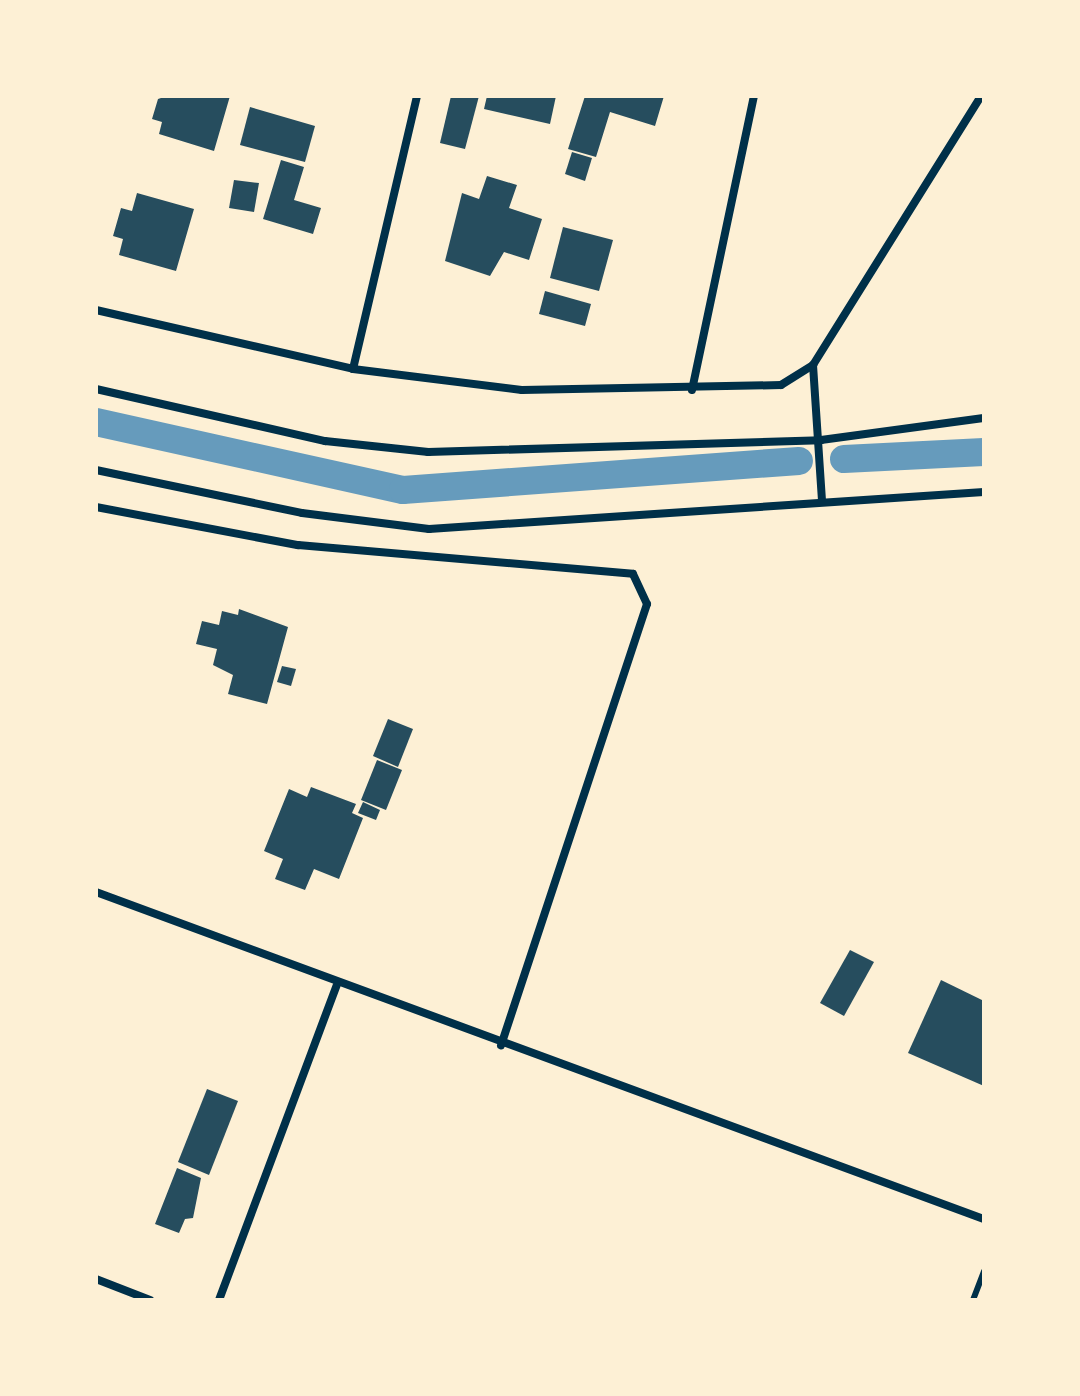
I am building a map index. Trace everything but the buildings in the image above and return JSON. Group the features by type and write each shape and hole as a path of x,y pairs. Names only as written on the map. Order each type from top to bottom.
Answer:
{"street":[{"path":"353,369 417,96"},
{"path":"692,390 754,96"},
{"path":"96,310 353,369 522,390 692,390 781,385 813,365 981,96"},
{"path":"813,365 821,440 822,500"},
{"path":"96,389 325,441 428,452 821,440 984,418"},
{"path":"96,470 302,513 429,529 822,500 984,492"},
{"path":"96,507 298,545 633,574 647,604 501,1045"},
{"path":"96,892 337,985 984,1219"},
{"path":"219,1300 337,985"},
{"path":"96,1279 150,1300"}],"lane":[{"path":"973,1300 984,1271"}],"waterway":[{"path":"96,422 403,490 799,461"},
{"path":"844,459 984,452"}]}
